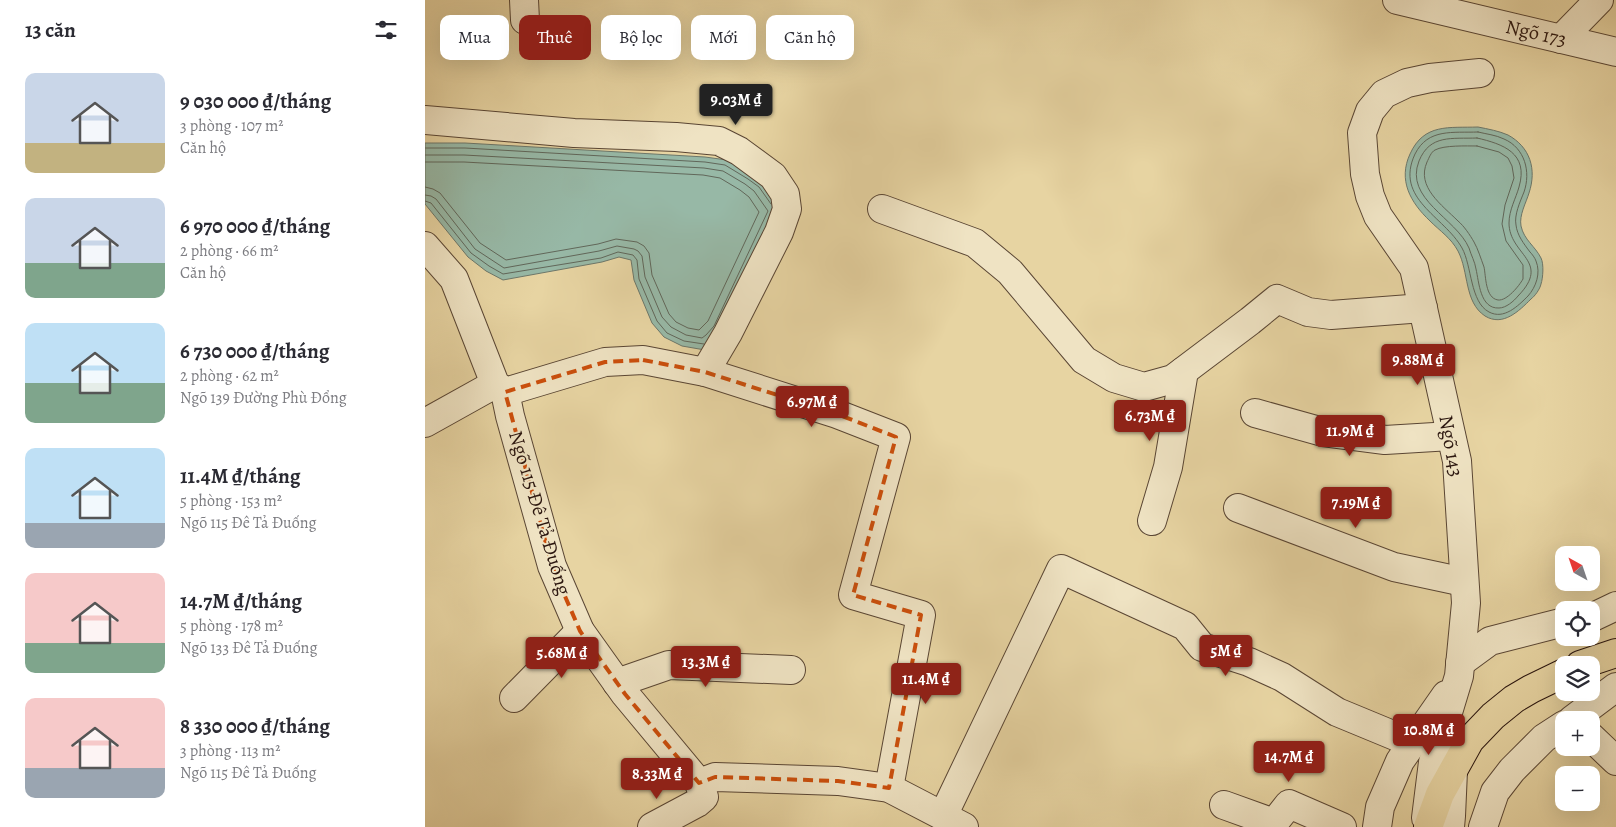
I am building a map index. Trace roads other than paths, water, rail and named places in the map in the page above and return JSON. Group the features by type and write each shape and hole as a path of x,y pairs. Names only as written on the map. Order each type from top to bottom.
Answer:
{"main road":[{"path":"1600,658 1616,653"},
{"path":"1427,827 1440,794 1470,740 1493,716 1531,689 1555,677"}],"street":[{"name":"Ngõ 173","path":"1397,0 1616,52"},
{"path":"1561,39 1599,0"},
{"name":"Ngõ 143","path":"1427,827 1433,762 1459,670 1466,603 1457,461 1414,268 1378,216 1370,196 1365,174 1362,133 1370,111 1384,94 1407,83 1430,78 1481,73"},
{"path":"425,120 574,133 676,137 719,141 739,151 773,176 785,194 787,209 779,232 758,274 728,333 705,372"},
{"path":"882,209 975,243 1010,272 1084,360 1114,378 1144,387 1173,379 1250,322 1277,299 1308,312 1331,315 1423,308"},
{"name":"Ngõ 115 Đê Tả Đuống","path":"425,246 454,279 500,388 510,416 552,566 580,631 617,682 699,783"},
{"path":"425,423 500,388 605,362 643,360 705,372 837,414 896,437 853,595 921,615 889,788"},
{"path":"1152,521 1168,467 1184,371"},
{"path":"1255,413 1323,432 1376,439 1451,436"},
{"path":"1238,508 1393,567 1464,582"},
{"path":"652,827 697,803 704,797 699,783 715,777 838,781 889,788 953,821 1061,569 1185,626 1202,647 1249,662 1282,677 1337,712 1412,743"},
{"path":"1600,614 1616,606"},
{"path":"1377,827 1380,807 1400,761 1459,670 1490,641 1555,624"},
{"path":"514,698 580,631"},
{"path":"617,682 669,666 791,670"},
{"path":"1584,711 1616,687"},
{"path":"1483,827 1495,792 1511,770 1544,738 1555,731"},
{"path":"1600,746 1616,761"},
{"path":"1449,827 1453,771"},
{"path":"1224,805 1274,823 1289,804 1342,827"}],"water":[{"path":"1478,127 1508,135 1522,146 1530,159 1532,167 1531,184 1522,213 1521,226 1522,231 1536,250 1543,264 1542,281 1536,294 1516,313 1498,320 1485,316 1473,303 1458,251 1449,238 1417,206 1408,190 1405,173 1410,154 1422,137 1438,129"},
{"path":"425,143 465,143 705,157 727,160 762,183 779,205 705,350 682,346 664,337 652,323 634,280 631,260 619,257 602,262 503,280 486,271 468,257 425,204"}]}
